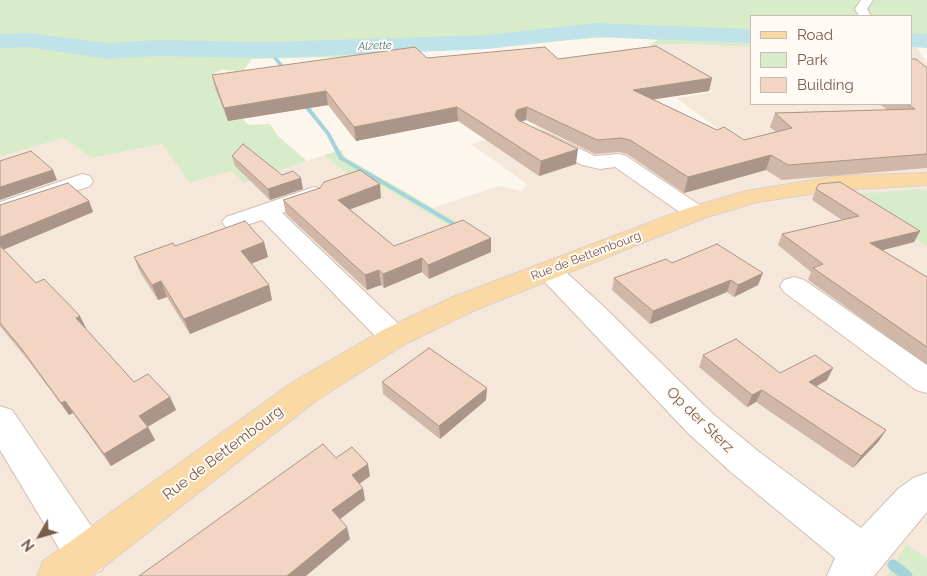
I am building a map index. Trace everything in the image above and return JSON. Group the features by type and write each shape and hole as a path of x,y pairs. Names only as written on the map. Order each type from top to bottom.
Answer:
{"main road":[{"name":"Rue de Bettembourg","path":"72,566 305,391 394,337 463,304 696,213 754,196 795,188 838,183 927,179"}],"street":[{"path":"864,15 861,9 867,0"},
{"path":"525,128 590,161 600,163 619,160 696,213"},
{"path":"0,210 82,181"},
{"path":"234,222 314,194"},
{"path":"266,211 394,337"},
{"name":"Op der Sterz","path":"549,271 592,312 701,424 856,565 912,501 927,490"},
{"path":"794,286 927,381"},
{"path":"0,420 72,566"}],"shaded area":[{"path":"684,44 750,47 750,105 912,105 912,46 916,46 927,63 927,558 906,544 887,576 0,576 0,157 63,138 92,158 163,144 191,183 232,171 245,183 324,155 348,173 356,171 451,227 458,223 433,208 499,186 522,191 527,184 471,144 539,125 730,137 676,98 714,92 649,45"}],"green space":[{"path":"0,0 927,0 927,47 912,46 912,15 750,15 750,47 685,44 649,45 658,40 611,37 341,57 252,59 243,71 222,70 211,75 228,121 242,119 249,125 270,124 278,136 307,161 244,183 232,171 190,183 162,144 92,158 63,138 0,157 0,43 87,43 40,37 0,38"},
{"path":"341,150 345,157 459,223 451,227 356,171 348,174 324,155"},
{"path":"917,189 927,190 927,246 847,195"},
{"path":"906,544 927,558 927,576 887,576"}],"water":[{"path":"40,37 89,43 68,51 0,43 0,38"}],"building":[{"path":"656,46 712,78 633,90 717,130 724,127 744,140 792,128 775,113 915,109 909,105 912,105 912,59 916,59 927,68 927,154 788,165 771,155 688,177 630,140 621,138 597,140 527,107 517,110 515,115 518,120 578,149 541,161 457,107 354,127 326,91 224,108 212,75 415,47 427,58 545,47 558,59"},
{"path":"243,144 282,175 293,171 301,178 268,189 232,156"},
{"path":"31,151 53,170 0,187 0,161"},
{"path":"360,170 380,184 338,200 394,246 463,220 491,238 428,265 422,258 383,274 379,270 365,275 283,200 320,188 324,182"},
{"path":"840,182 920,231 870,243 927,277 927,347 813,268 823,264 782,234 859,216 816,189 819,184"},
{"path":"68,183 89,201 0,237 0,205"},
{"path":"245,221 264,242 241,251 269,285 184,319 161,281 152,285 134,257 173,243 175,246"},
{"path":"717,244 763,273 738,285 731,280 653,311 614,278 666,259 672,263"},
{"path":"0,246 36,283 44,279 80,316 76,318 134,382 148,374 170,397 139,416 148,427 104,454 65,401 61,403 21,348 0,323"},
{"path":"736,339 780,373 815,355 833,368 809,382 886,430 861,456 762,390 752,395 703,355"},
{"path":"429,348 487,388 439,426 382,382"},
{"path":"323,444 336,458 352,447 368,464 352,475 363,488 332,510 347,527 287,576 139,576"}],"waterway":[{"name":"Alzette","path":"0,41 28,40 108,51 156,48 269,50 487,42 595,30 750,36"},
{"name":"Alzette","path":"912,40 927,41"},
{"path":"269,50 287,73"},
{"path":"302,101 328,134 341,158 454,224"},
{"path":"893,565 907,576"}]}
